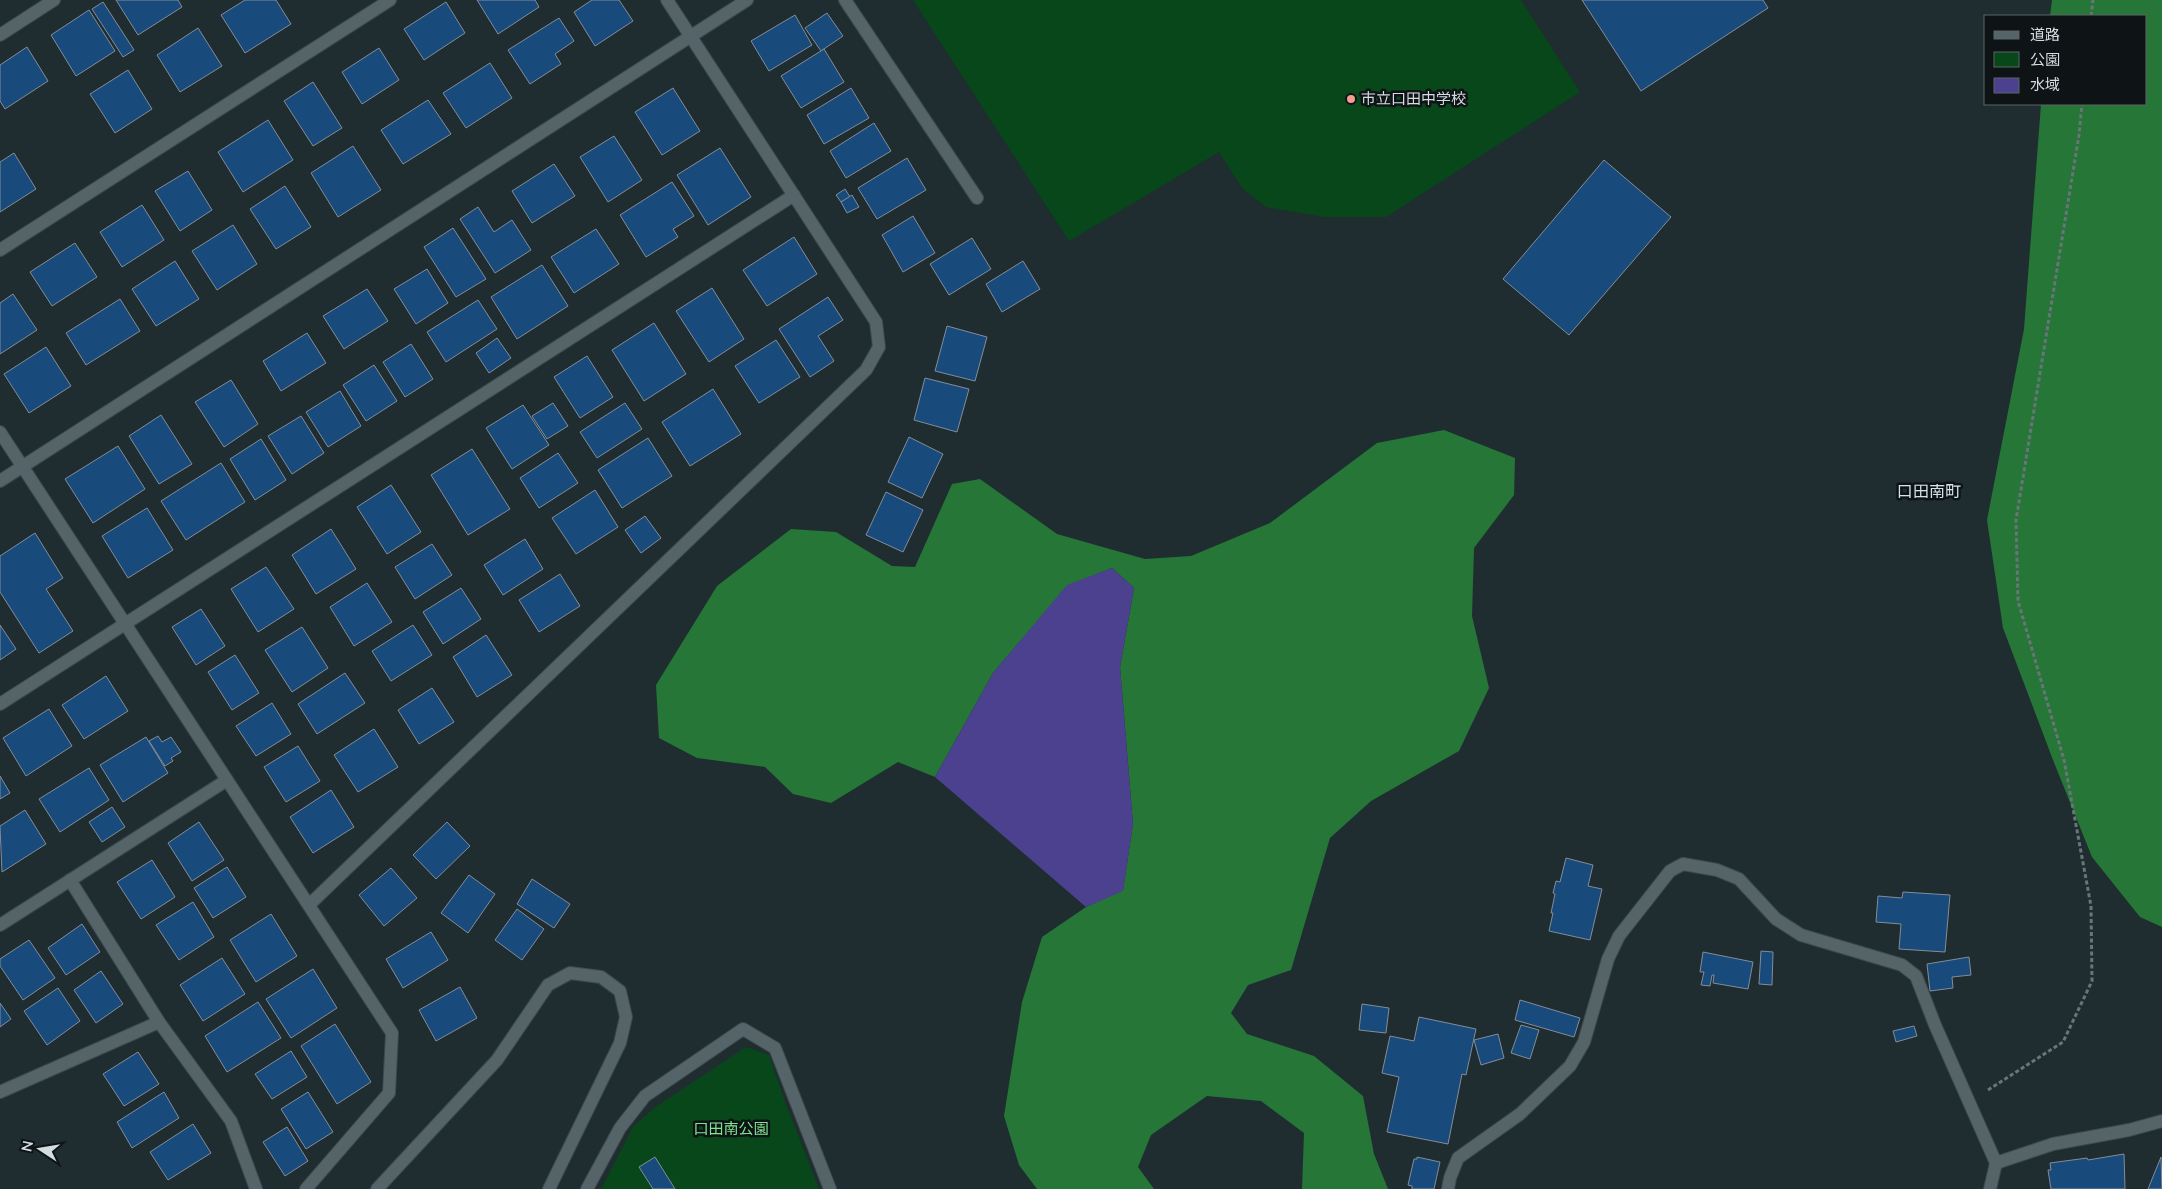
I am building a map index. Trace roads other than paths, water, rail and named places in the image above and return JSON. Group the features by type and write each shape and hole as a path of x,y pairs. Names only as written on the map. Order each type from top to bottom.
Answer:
{"street":[{"path":"0,35 54,0"},
{"path":"0,250 390,0"},
{"path":"309,905 866,370 879,347 876,322 667,0"},
{"path":"0,481 747,0"},
{"path":"845,0 977,198"},
{"path":"0,704 794,195"},
{"path":"0,432 392,1033 389,1093 306,1189"},
{"path":"0,925 227,780"},
{"path":"1448,1189 1458,1158 1520,1114 1570,1066 1584,1042 1608,959 1619,936 1670,871 1683,864 1717,870 1739,879 1776,919 1801,935 1902,965 1916,976 1935,1025 1996,1163 1990,1189"},
{"path":"70,880 159,1022 231,1121 256,1189"},
{"path":"377,1189 497,1060 548,984 570,973 601,977 620,991 626,1017 620,1043 549,1189"},
{"path":"0,1092 159,1022"},
{"path":"587,1189 620,1128 645,1096 742,1029 775,1048 830,1189"},
{"path":"1996,1163 2053,1144 2129,1130 2162,1121"}],"water":[{"path":"1112,568 1134,588 1120,667 1133,824 1123,891 1086,907 935,777 993,673 1067,585"}],"place":[{"name":"市立口田中学校","path":"1351,99"}],"district":[{"name":"口田南町","path":"1929,491"}],"park label":[{"name":"口田南公園","path":"731,1129"}]}
